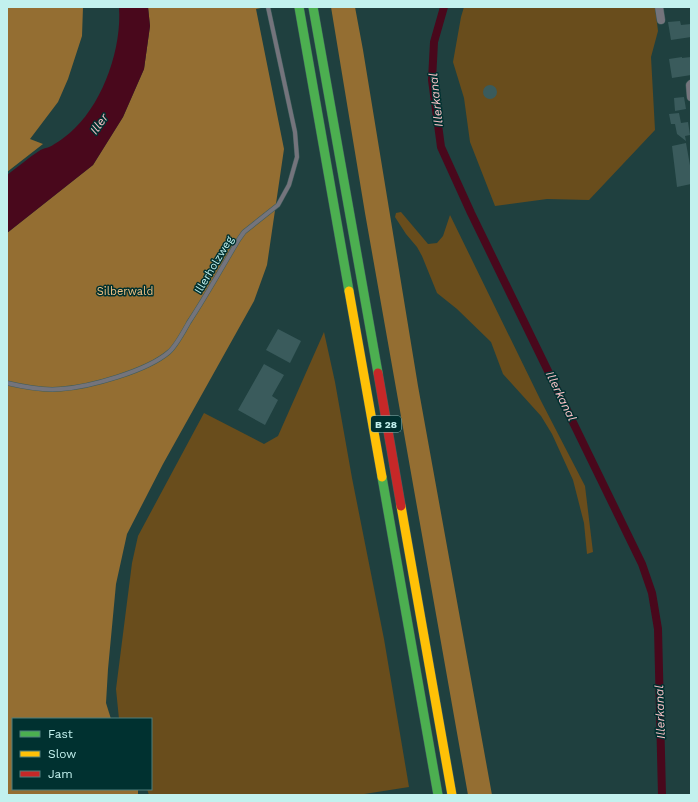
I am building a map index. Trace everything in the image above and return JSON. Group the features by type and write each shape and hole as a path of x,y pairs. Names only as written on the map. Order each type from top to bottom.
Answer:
{"highway":[{"name":"B 28","path":"299,7 438,795"},
{"name":"B 28","path":"313,7 452,795"}],"street":[{"path":"658,7 661,20"},
{"path":"691,84 691,98"}],"lane":[{"name":"Illerholzweg","path":"7,383 42,389 60,389 84,385 107,380 145,366 170,352 244,232 278,205 289,185 297,157 295,132 268,7"}],"shaded area":[{"path":"464,7 655,7 658,31 651,57 655,130 589,200 547,199 495,206 470,142 464,98 453,62"},
{"path":"401,212 428,244 437,243 443,236 450,215 540,399 585,486 593,552 587,554 584,523 573,480 552,434 541,416 503,374 491,342 457,309 437,293 422,256 395,217 396,213"},
{"path":"324,332 335,382 352,478 384,639 409,787 358,795 149,795 147,790 152,790 152,718 119,718 116,689 132,563 138,536 204,413 264,444 278,436"}],"green space":[{"path":"7,7 83,7 82,36 68,79 58,102 30,139 43,144 7,172"},
{"name":"Silberwald","path":"148,7 266,7 256,9 284,149 267,265 254,301 163,464 127,534 116,584 108,669 106,703 111,718 12,718 12,790 138,790 138,795 7,795 7,233 93,165 123,117 144,69 150,26"},
{"path":"331,7 355,7 418,386 492,795 468,795 365,213"}],"water":[{"name":"Iller","path":"119,7 148,7 150,26 144,69 123,117 93,165 7,233 7,175 42,149 59,142 75,128 95,103 109,72 114,55 119,23"}],"building":[{"path":"680,21 681,25 691,24 691,37 671,40 668,22"},
{"path":"691,57 691,75 672,78 669,59"},
{"path":"490,85 495,87 497,92 495,97 490,99 485,97 483,92 485,87"},
{"path":"684,97 686,109 675,111 674,98"},
{"path":"679,113 681,123 688,122 690,135 685,136 686,141 677,134 675,124 671,124 669,114"},
{"path":"686,143 691,171 691,184 677,187 672,146"},
{"path":"278,329 301,341 290,363 266,350"},
{"path":"264,364 284,375 272,396 278,400 265,425 238,410"}],"waterway":[{"name":"Illerkanal","path":"444,7 434,42 432,80 441,147 471,213 642,564 652,593 658,629 662,795"}],"traffic: fast":[{"path":"299,7 349,291"},
{"path":"313,7 378,373"},
{"path":"382,477 438,795"}],"traffic: slow":[{"path":"349,291 382,477"},
{"path":"401,506 452,795"}],"traffic: jam":[{"path":"378,373 401,506"}]}
